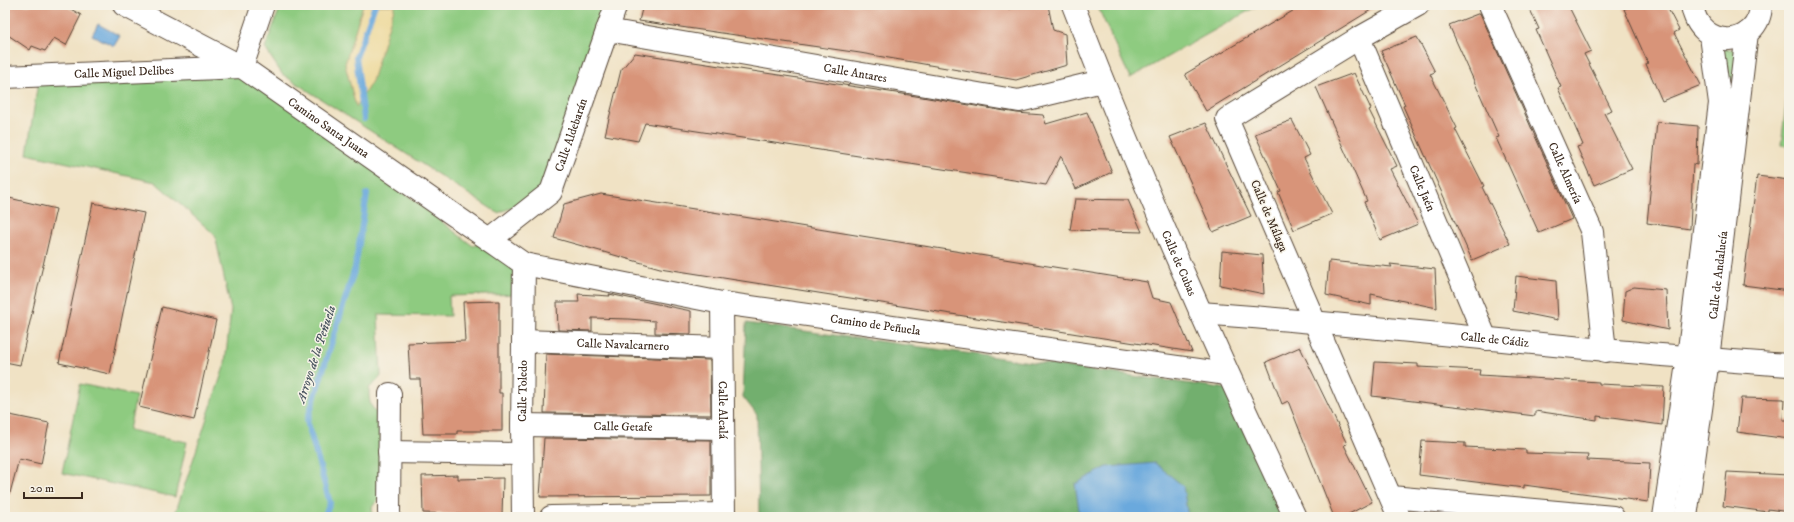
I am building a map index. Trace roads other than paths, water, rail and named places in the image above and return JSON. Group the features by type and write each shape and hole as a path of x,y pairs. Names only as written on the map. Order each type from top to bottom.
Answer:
{"street":[{"name":"Camino Santa Juana","path":"124,5 242,67 524,264"},
{"path":"242,67 263,5"},
{"name":"Calle Aldebarán","path":"490,240 551,192 616,5"},
{"name":"Calle de Cubas","path":"1073,5 1102,81 1200,313 1295,517"},
{"name":"Calle de Málaga","path":"1399,517 1227,119 1359,38 1418,5"},
{"name":"Calle Almería","path":"1490,5 1592,232 1605,351"},
{"path":"1692,5 1697,23 1712,36 1724,40 1736,38 1747,33 1756,24 1761,12 1761,5"},
{"name":"Calle Antares","path":"607,30 1018,101 1102,81"},
{"name":"Calle de Andalucía","path":"1664,517 1698,358 1747,33"},
{"name":"Calle de Andalucía","path":"1686,517 1720,103 1712,36"},
{"name":"Calle Jaén","path":"1359,38 1486,339"},
{"name":"Calle Miguel Delibes","path":"5,77 242,67"},
{"name":"Camino de Peñuela","path":"524,264 722,303 1228,374"},
{"name":"Calle Toledo","path":"523,517 522,425 524,264"},
{"name":"Calle Alcalá","path":"722,303 724,516"},
{"name":"Calle de Cádiz","path":"1200,313 1315,321 1605,351 1789,365"},
{"name":"Calle Navalcarnero","path":"523,341 722,348"},
{"path":"389,512 390,394"},
{"name":"Calle Getafe","path":"522,425 723,428"},
{"path":"389,452 522,454"},
{"path":"1391,497 1613,517"},
{"path":"551,517 724,516"}],"water":[{"path":"98,24 120,36 114,46 92,35"},
{"path":"1155,463 1183,486 1188,517 1080,517 1075,484 1107,467"}],"waterway":[{"name":"Arroyo de la Peñuela","path":"364,119 356,57 375,5"},
{"name":"Arroyo de la Peñuela","path":"324,517 330,503 307,421 355,268 367,194"}]}
